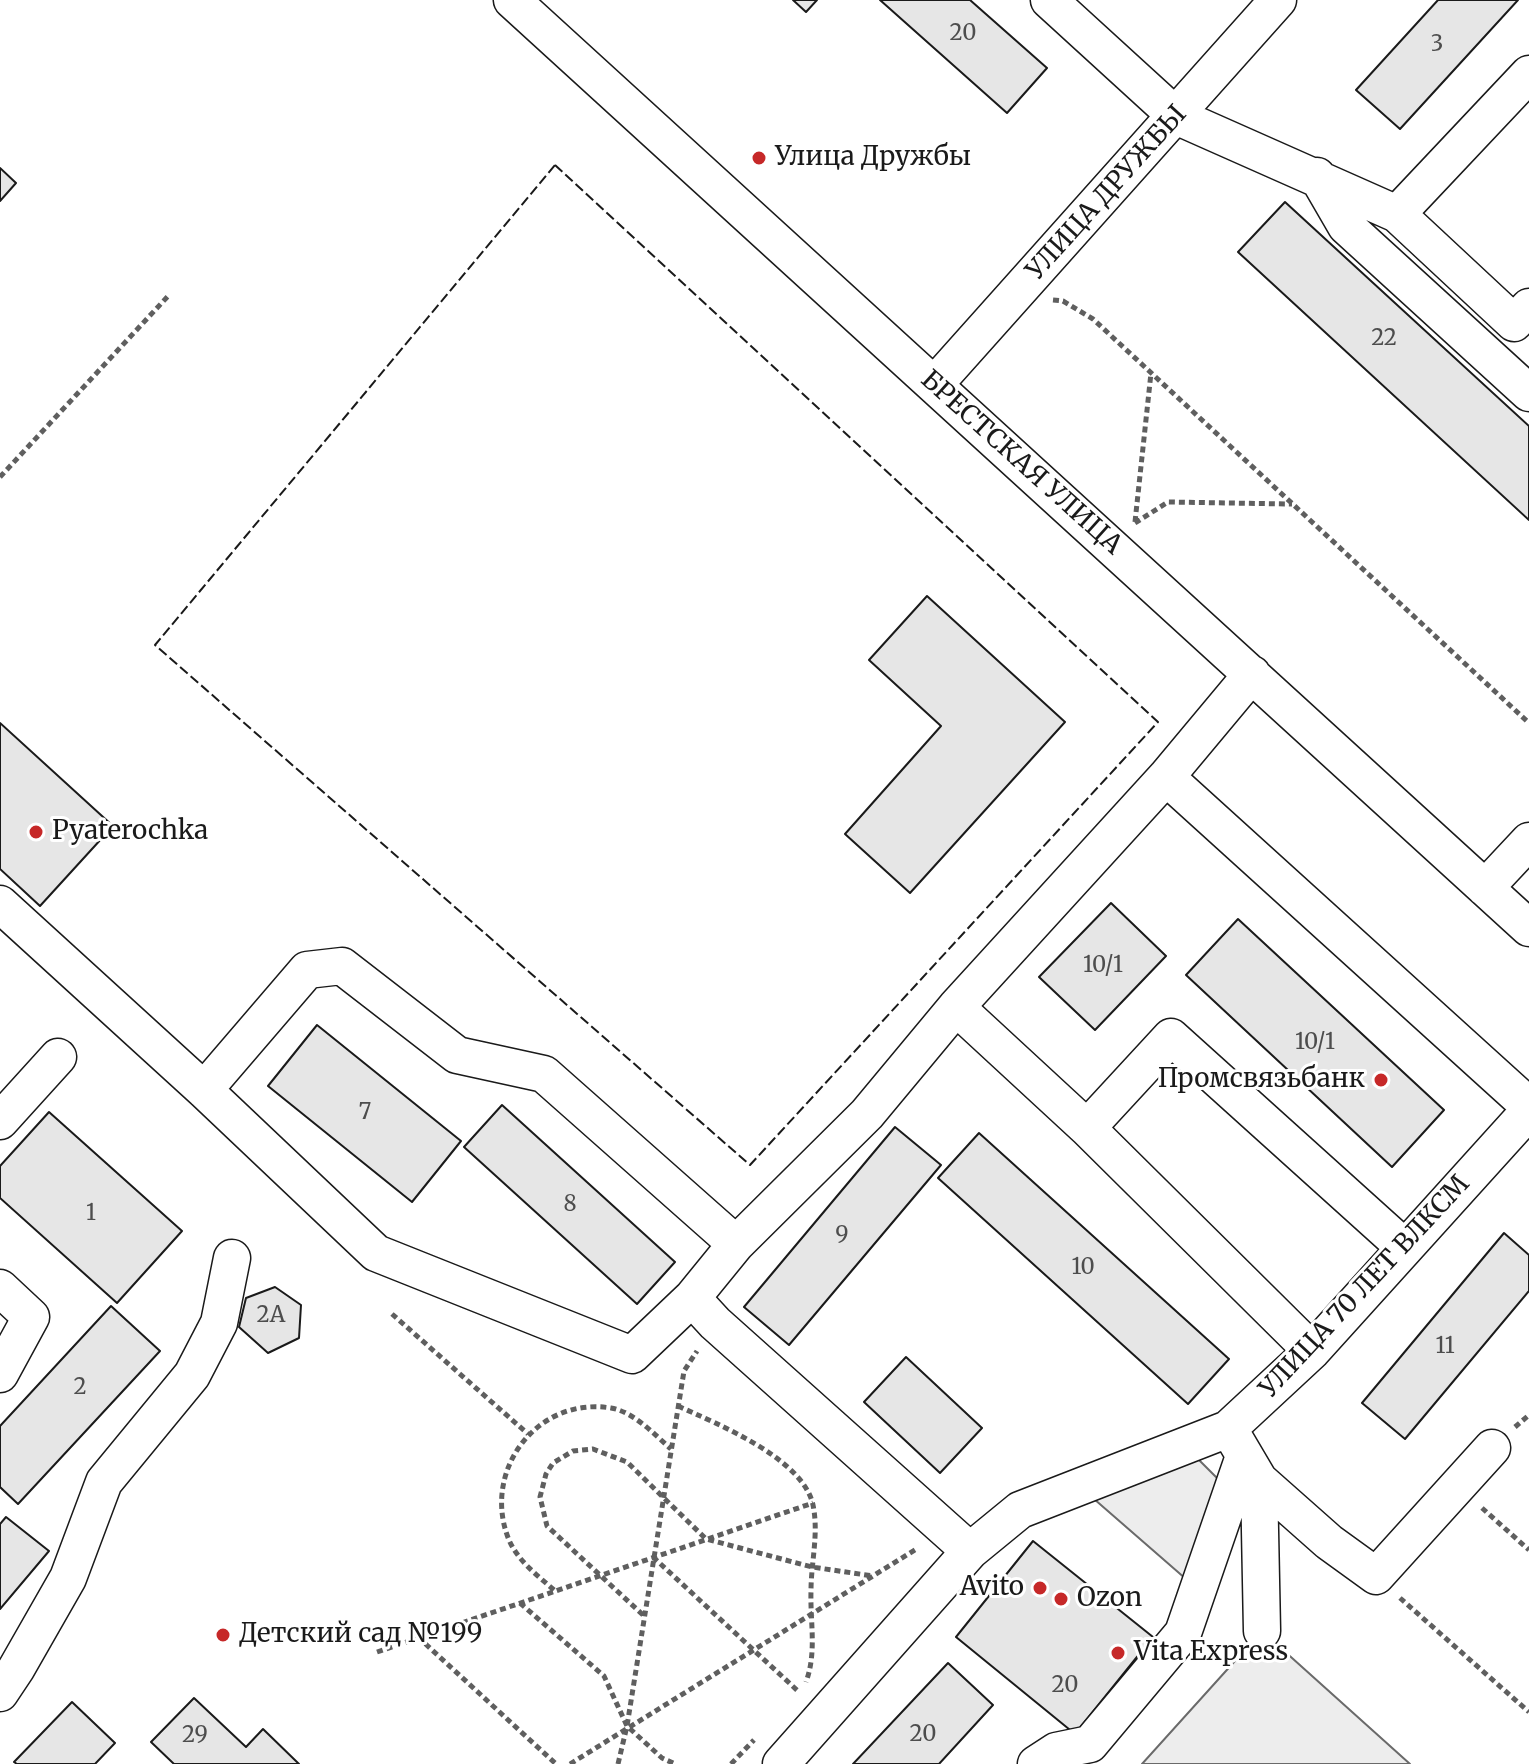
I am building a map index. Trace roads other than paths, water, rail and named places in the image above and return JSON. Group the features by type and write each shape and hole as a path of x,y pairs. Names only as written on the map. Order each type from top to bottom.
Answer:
{"street":[{"name":"БРЕСТСКАЯ УЛИЦА","path":"512,0 1529,928"},
{"path":"1049,0 1176,116 1397,214 1524,323"},
{"name":"УЛИЦА ДРУЖБЫ","path":"935,384 1278,0"},
{"path":"1397,214 1529,74"},
{"path":"1317,176 1346,226 1529,393"},
{"path":"0,904 204,1090 376,1253 632,1355 704,1310 736,1244 867,1114 956,1007 1166,777 1252,674"},
{"path":"1166,777 1529,1108"},
{"path":"1485,888 1529,841"},
{"path":"204,1090 307,970 342,966 457,1055 544,1074 736,1244"},
{"path":"956,1007 1087,1128 1312,1351"},
{"path":"1087,1128 1171,1037 1405,1248"},
{"path":"0,1121 58,1057"},
{"name":"УЛИЦА 70 ЛЕТ ВЛКСМ","path":"781,1764 958,1541 1020,1510 1244,1455 1312,1351 1529,1108"},
{"path":"5,1672 68,1578 104,1482 192,1375 219,1323 232,1258"},
{"path":"0,1288 31,1317 0,1374"},
{"path":"704,1310 958,1541"},
{"path":"1244,1455 1329,1542 1376,1576 1492,1448"},
{"path":"1244,1455 1262,1631"},
{"path":"1036,1764 1056,1751 1090,1744 1183,1633 1244,1455"}],"place":[{"name":"Улица Дружбы","path":"759,158"},
{"name":"Pyaterochka","path":"36,832"},
{"name":"Промсвязьбанк","path":"1381,1080"},
{"name":"Avito","path":"1040,1588"},
{"name":"Ozon","path":"1061,1599"},
{"name":"Детский сад №199","path":"223,1635"},
{"name":"Vita Express","path":"1118,1653"}]}
